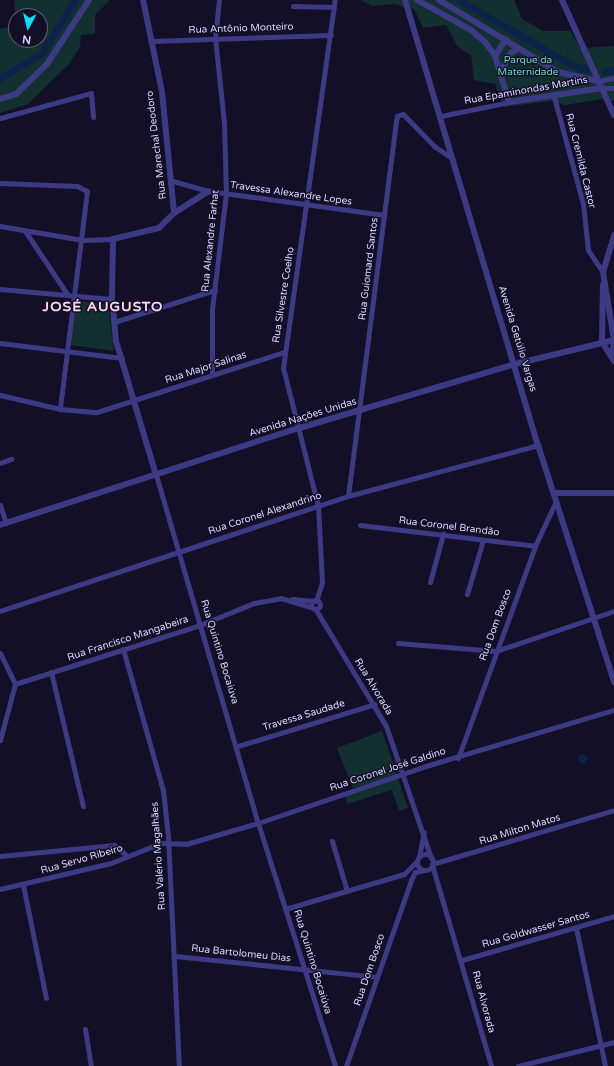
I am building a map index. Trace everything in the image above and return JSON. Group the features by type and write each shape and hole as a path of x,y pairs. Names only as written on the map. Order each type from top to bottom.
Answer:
{"street":[{"path":"0,99 16,94 47,64 89,0"},
{"name":"Rua Marechal Deodoro","path":"0,226 82,240 113,239 159,228 174,213 173,181 143,0"},
{"name":"Rua Alexandre Farhat","path":"212,374 215,290 226,194 224,123 215,38 219,0"},
{"name":"Rua Silvestre Coelho","path":"316,605 320,590 318,506 284,384 284,352 307,206 335,0"},
{"name":"Avenida Getúlio Vargas","path":"405,0 441,116 452,158 515,364 538,445 595,618 614,682"},
{"path":"417,0 471,30 496,56 509,102"},
{"path":"439,0 506,39 558,72 598,81 614,78"},
{"path":"562,0 614,115"},
{"path":"293,6 334,7"},
{"name":"Rua Antônio Monteiro","path":"151,41 331,35"},
{"path":"496,56 506,39"},
{"path":"501,70 511,53 519,48"},
{"name":"Rua Epaminondas Martins","path":"441,116 509,102 554,97 602,88 614,88"},
{"path":"0,118 91,93 93,117"},
{"name":"Rua Cremilda Castor","path":"554,97 583,204 588,250 603,272"},
{"name":"Rua Guiomard Santos","path":"348,496 398,115 403,114 452,158"},
{"name":"Travessa Alexandre Lopes","path":"173,181 208,191 226,194 307,206 384,215"},
{"path":"0,183 77,186 87,191 60,409"},
{"path":"174,213 208,191"},
{"path":"25,230 67,294"},
{"path":"613,358 614,340 603,272 611,255 614,235"},
{"name":"Rua Quintino Bocaiúva","path":"113,239 112,299 114,322 122,358 200,625 238,746 258,823 335,1066"},
{"path":"604,282 600,302 602,342 613,358"},
{"path":"0,290 67,294 112,299"},
{"path":"114,322 215,290"},
{"name":"Avenida Nações Unidas","path":"3,524 296,429 515,364 614,340"},
{"path":"0,343 122,358"},
{"name":"Rua Major Salinas","path":"0,395 60,409 90,413 134,401 212,374 284,352"},
{"name":"Rua Coronel Alexandrino","path":"0,611 348,496 538,445"},
{"path":"0,463 11,459"},
{"path":"554,493 614,493"},
{"name":"Rua Dom Bosco","path":"458,758 535,546 556,501"},
{"path":"0,506 3,524"},
{"name":"Rua Coronel Brandão","path":"360,525 535,546"},
{"path":"430,582 443,534"},
{"path":"467,594 483,540"},
{"name":"Rua Francisco Mangabeira","path":"15,684 200,625 254,603 291,599 316,605"},
{"name":"Rua Alvorada","path":"316,605 324,623 375,704 386,726 401,774 424,831 429,865"},
{"path":"398,642 496,651 614,612"},
{"name":"Rua Valério Magalhães","path":"123,649 163,790 175,956 179,1066"},
{"path":"0,654 15,684 0,740"},
{"path":"51,672 83,806"},
{"name":"Travessa Saudade","path":"238,746 375,704"},
{"name":"Rua Coronel José Galdino","path":"168,843 186,844 258,823 401,774 614,710"},
{"name":"Rua Milton Matos","path":"429,865 614,810"},
{"path":"408,876 418,859 424,831"},
{"path":"332,841 347,891"},
{"name":"Rua Servo Ribeiro","path":"0,889 23,886 168,843"},
{"path":"0,856 114,845 127,856"},
{"name":"Rua Alvorada","path":"418,859 426,855 429,865"},
{"name":"Rua Alvorada","path":"418,859 429,865 437,874 491,1066"},
{"path":"285,909 347,891 408,876 429,865"},
{"name":"Rua Dom Bosco","path":"346,1066 377,977 408,876"},
{"path":"23,886 46,998"},
{"name":"Rua Goldwasser Santos","path":"462,960 614,916"},
{"path":"576,928 605,1066"},
{"name":"Rua Bartolomeu Dias","path":"175,956 377,977"},
{"path":"85,1029 91,1066"},
{"path":"518,1066 614,1042"}],"green space":[{"path":"14,0 110,0 95,15 95,34 81,35 80,47 69,64 28,104 0,113 0,29 8,27 8,48 48,48 48,8 15,8"},
{"name":"Parque da Maternidade","path":"361,0 514,0 522,19 543,31 570,31 581,48 614,46 614,101 601,99 565,105 551,101 504,107 495,84 474,80 471,55 457,46 446,25 423,28 414,9 394,4 372,6"},
{"path":"75,301 108,304 114,351 70,345"},
{"path":"382,731 408,808 399,811 392,790 347,804 344,793 386,779 353,788 337,748"}],"water":[{"path":"582,753 587,758 582,763 577,758"}],"waterway":[{"path":"0,78 42,53 75,0"},
{"path":"459,0 572,65 585,69"},
{"path":"605,71 614,70"}],"district":[{"name":"JOSÉ AUGUSTO","path":"103,307"}]}
